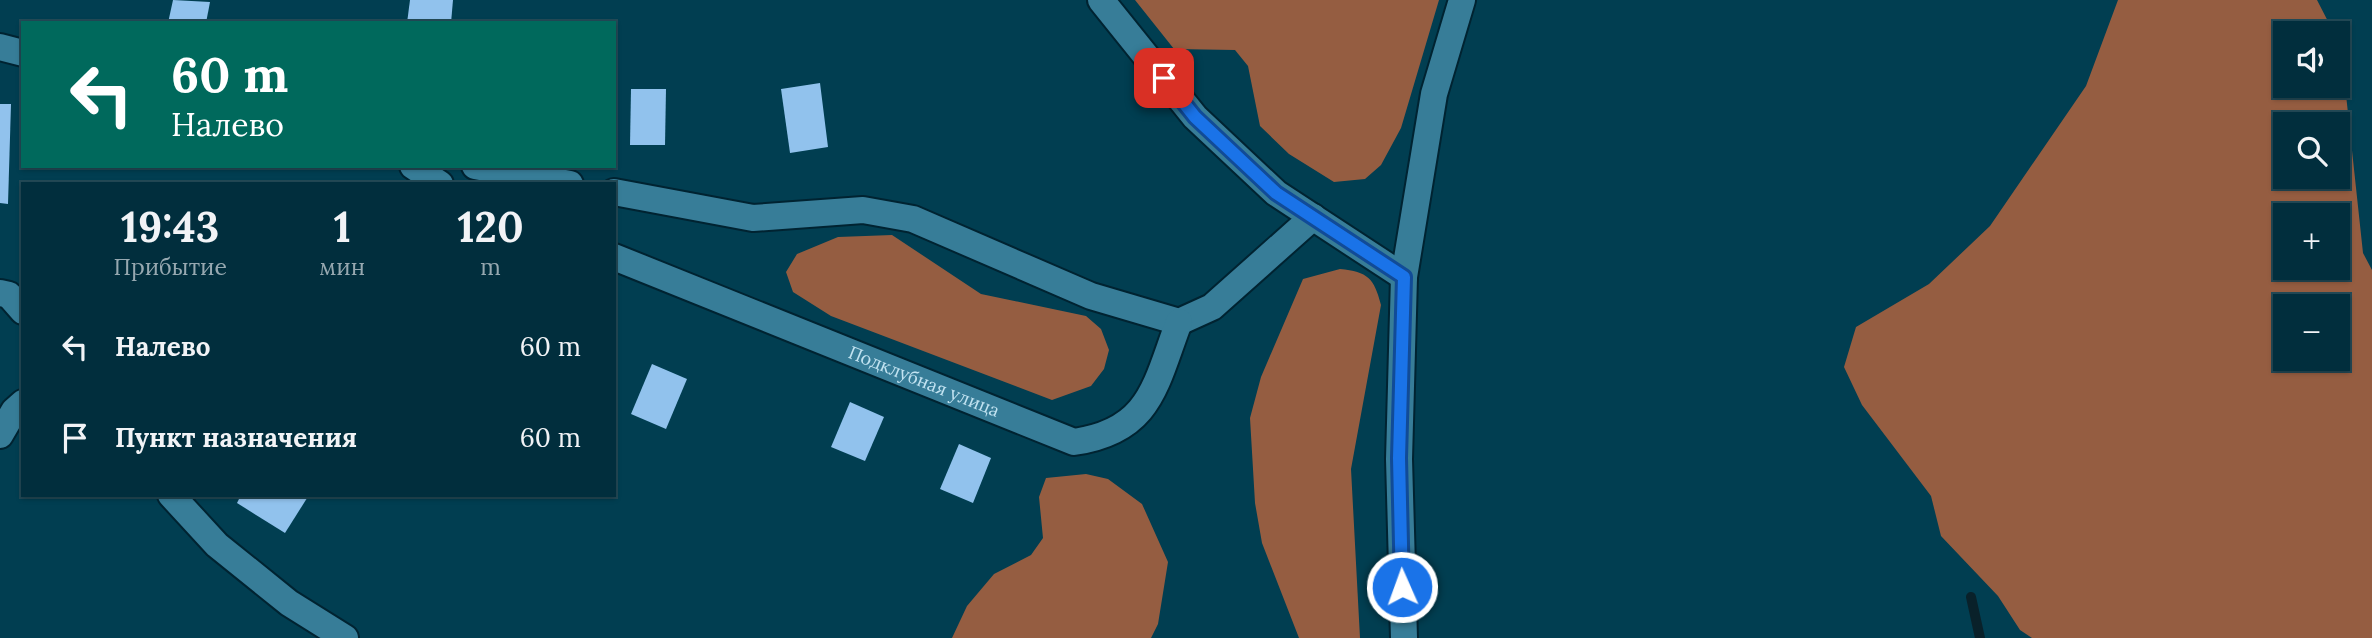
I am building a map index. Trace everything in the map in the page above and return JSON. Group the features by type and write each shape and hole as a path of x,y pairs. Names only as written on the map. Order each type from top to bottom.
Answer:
{"street":[{"path":"1101,0 1195,117 1276,193 1404,277"},
{"path":"1404,638 1399,458 1404,277 1434,94 1462,0"},
{"path":"0,47 21,52"},
{"path":"416,168 437,182"},
{"path":"486,168 559,182"},
{"path":"616,192 753,218 863,210 913,219 1091,296 1179,322 1212,307 1313,217"},
{"name":"Подклубная улица","path":"616,258 1074,442 1098,439 1128,424 1148,403 1179,322"},
{"path":"0,293 9,295 21,309"},
{"path":"0,435 14,411 21,405"},
{"path":"174,497 218,545 289,603 345,638"}],"shaded area":[{"path":"1135,0 1439,0 1401,128 1381,165 1365,179 1334,182 1289,154 1260,126 1248,66 1235,50 1174,49"},
{"path":"2118,0 2317,0 2328,21 2273,21 2273,98 2346,98 2348,112 2273,112 2273,189 2350,189 2350,132 2363,253 2372,270 2372,638 2032,638 2020,630 1998,596 1941,536 1931,496 1862,405 1844,367 1856,327 1929,284 1990,226 2086,86"},
{"path":"892,235 981,294 1086,316 1101,329 1109,350 1104,369 1091,386 1052,400 831,316 793,292 786,272 797,254 838,237"},
{"path":"1340,269 1357,272 1368,278 1376,288 1381,305 1351,469 1360,638 1299,638 1262,543 1255,503 1250,418 1261,377 1303,279"},
{"path":"1086,474 1108,479 1142,504 1168,562 1158,624 1151,638 952,638 967,606 994,574 1031,555 1043,538 1039,497 1046,478"}],"building":[{"path":"173,0 210,2 206,21 168,21"},
{"path":"410,0 453,0 451,21 407,21"},
{"path":"820,83 828,147 790,153 781,89"},
{"path":"631,89 666,89 665,145 630,145"},
{"path":"0,104 11,104 8,204 0,203"},
{"path":"652,364 687,379 666,429 631,414"},
{"path":"850,402 884,417 865,461 831,447"},
{"path":"959,444 991,458 973,503 940,489"},
{"path":"240,497 308,497 285,533 237,503"}],"waterway":[{"path":"1971,597 1980,638"}],"route":[{"path":"1164,78 1195,117 1276,193 1404,277 1399,458 1402,587"}]}
